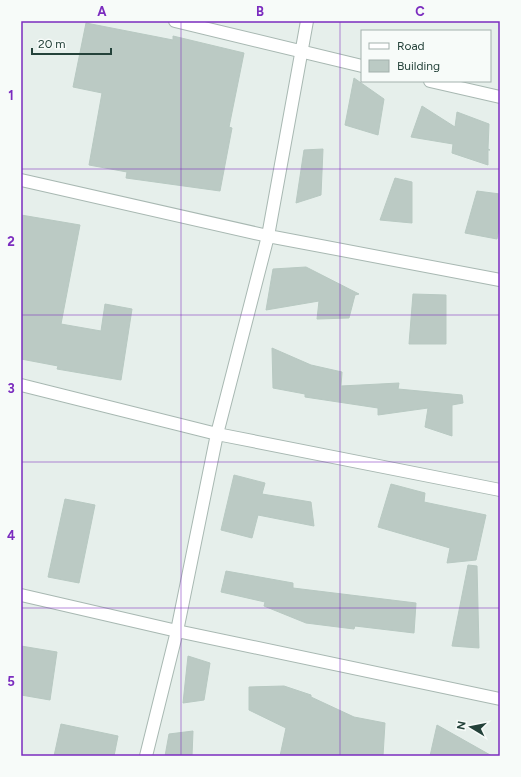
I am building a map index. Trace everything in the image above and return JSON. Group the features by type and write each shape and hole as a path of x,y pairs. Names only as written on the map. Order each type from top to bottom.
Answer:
{"street":[{"path":"175,21 361,66"},
{"path":"146,756 177,631 217,434 268,236 307,21"},
{"path":"434,82 500,97"},
{"path":"21,180 268,236 500,280"},
{"path":"21,385 217,434 500,490"},
{"path":"21,595 177,631 500,699"}],"building":[{"path":"86,23 173,40 173,36 244,53 229,127 232,128 220,191 126,178 127,172 89,165 102,93 73,87"},
{"path":"354,78 384,99 378,135 345,125"},
{"path":"422,106 455,127 457,112 489,124 488,149 490,150 488,150 488,165 452,153 453,144 411,137"},
{"path":"323,149 321,195 296,203 304,150"},
{"path":"395,178 412,182 412,223 380,220"},
{"path":"477,191 500,194 500,224 497,239 465,233"},
{"path":"21,215 80,225 61,324 101,331 105,304 132,309 121,380 57,369 58,366 21,359"},
{"path":"306,267 359,294 355,295 349,318 317,319 319,301 266,310 273,269"},
{"path":"413,294 446,295 446,344 409,344"},
{"path":"272,348 311,365 342,372 341,386 399,383 398,389 462,395 463,403 452,405 452,436 425,427 428,408 378,415 378,408 305,397 305,394 273,388"},
{"path":"234,475 265,483 262,494 311,502 314,526 258,515 252,538 221,530"},
{"path":"391,484 425,493 424,502 486,515 476,560 447,563 450,548 378,527"},
{"path":"65,499 95,505 79,583 48,577"},
{"path":"468,565 477,566 479,648 452,646"},
{"path":"226,571 293,583 293,588 416,603 414,633 355,626 354,629 306,623 264,606 265,602 221,592"},
{"path":"21,646 57,652 50,700 21,695"},
{"path":"188,656 210,663 204,700 183,703"},
{"path":"284,686 311,695 311,697 354,717 385,723 383,756 280,756 286,728 249,710 249,687"},
{"path":"61,724 118,736 114,756 54,756"},
{"path":"437,725 492,756 430,756"},
{"path":"193,731 192,756 165,756 169,734"}]}
